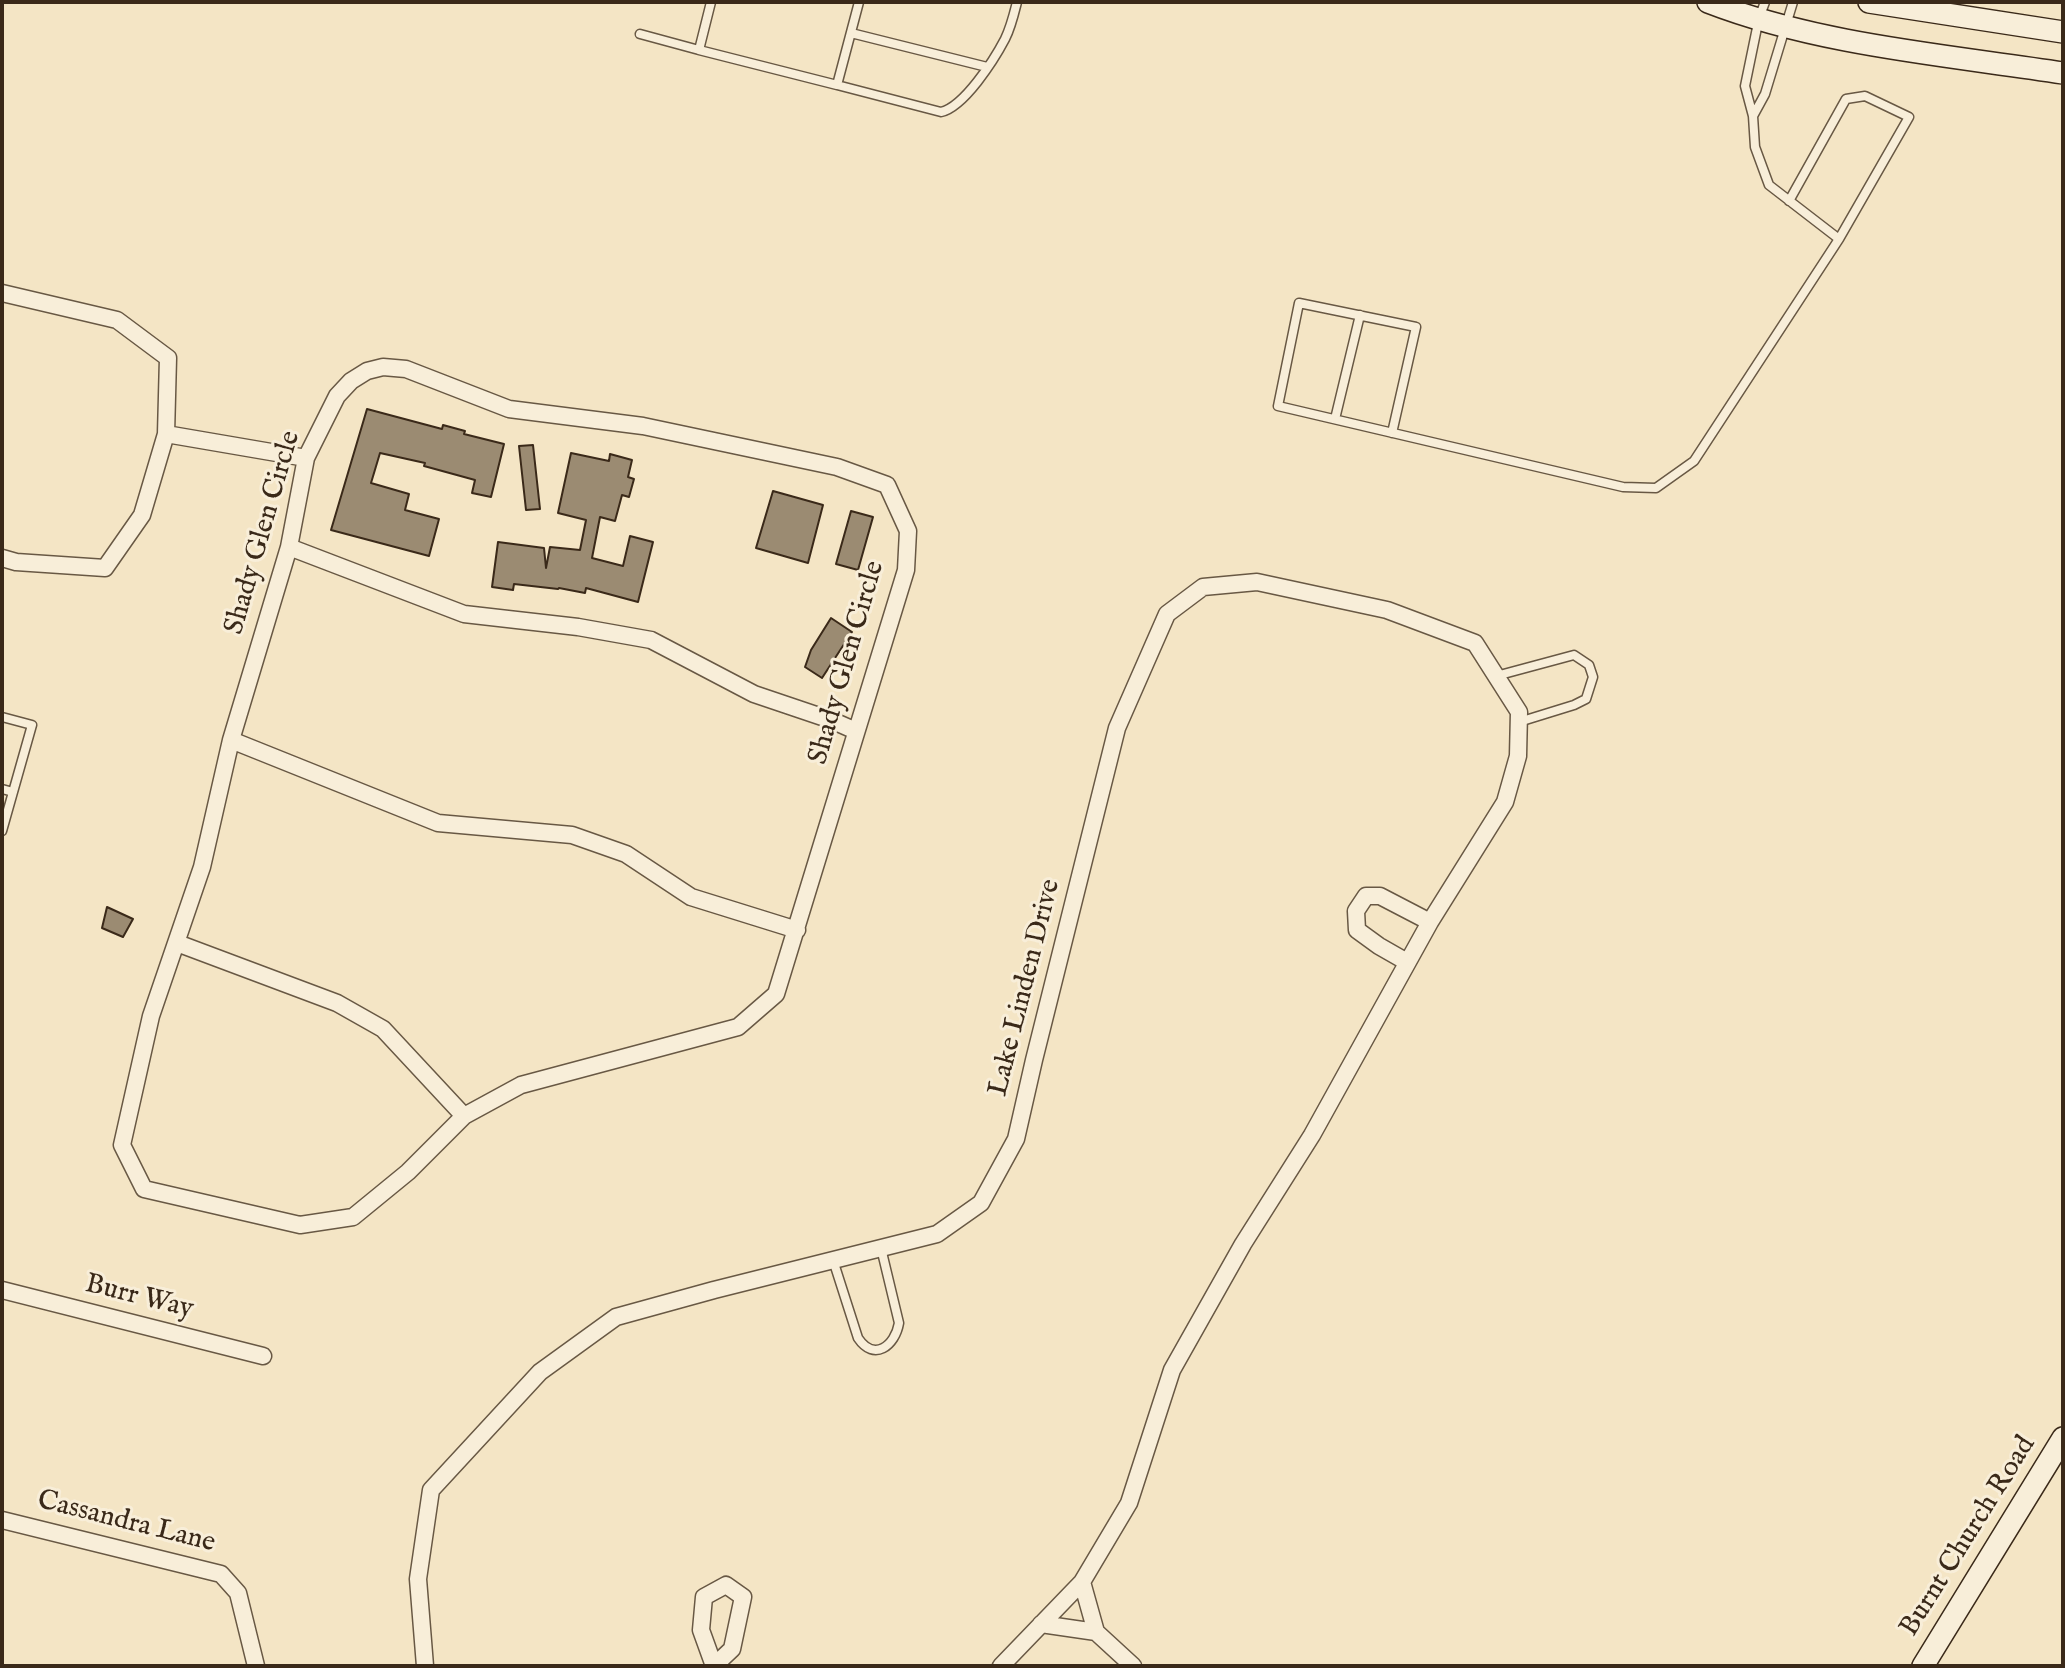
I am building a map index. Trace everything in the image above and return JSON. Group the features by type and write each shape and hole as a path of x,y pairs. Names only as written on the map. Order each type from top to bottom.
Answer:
{"main road":[{"path":"1708,2 1762,10 1786,25 1832,37 2063,72"},
{"path":"1869,2 2063,32"},
{"name":"Burnt Church Road","path":"1923,1666 2063,1438"}],"street":[{"path":"2,293 117,320 168,358 166,434 142,515 105,568 16,562 2,558"},
{"name":"Shady Glen Circle","path":"383,367 406,369 509,409 643,426 837,467 887,485 908,531 906,570 776,994 738,1027 522,1085 464,1116 408,1172 353,1217 300,1225 144,1189 122,1145 151,1016 202,867 231,740 289,547 306,458 337,396 351,381 367,371 383,367"},
{"path":"166,434 306,458"},
{"path":"289,547 464,614 578,627 651,640 754,694 831,720 856,732"},
{"name":"Lake Linden Drive","path":"425,1666 418,1578 431,1490 540,1372 616,1317 937,1234 981,1203 1016,1139 1118,729 1167,614 1203,587 1257,582 1387,610 1475,643 1518,712 1518,756 1505,802 1430,922 1312,1135 1243,1244 1172,1370 1129,1503 1082,1582 1001,1666"},
{"path":"231,740 438,823 572,835 626,854 691,897 797,930"},
{"path":"1407,962 1357,930 1356,911 1366,896 1380,896 1430,922"},
{"path":"177,943 337,1003 383,1029 464,1116"},
{"name":"Burr Way","path":"2,1290 263,1356"},
{"name":"Cassandra Lane","path":"2,1520 222,1574 238,1593 256,1666"},
{"path":"1082,1582 1096,1632 1133,1666"},
{"path":"1041,1624 1096,1632"}],"lane":[{"path":"699,50 711,2"},
{"path":"837,85 859,2"},
{"path":"640,34 941,112 958,105 1005,40 1017,2"},
{"path":"1753,116 1765,94 1793,2"},
{"path":"1762,10 1745,86 1753,116 1755,147 1769,185 1839,239"},
{"path":"851,33 986,67"},
{"path":"1392,433 1416,327 1299,303 1278,405 1392,433 1623,487 1656,488 1694,461 1839,239 1909,117 1865,96 1846,99 1789,201"},
{"path":"1335,419 1360,316"},
{"path":"1496,676 1574,656 1589,665 1593,677 1586,699 1518,722"},
{"path":"2,717 32,725 2,831"},
{"path":"2,789 13,792"},
{"path":"833,1260 858,1338 862,1344 872,1349 883,1350 897,1334 899,1324 881,1248"}],"building":[{"path":"367,409 442,429 443,425 465,431 464,434 504,444 491,497 472,493 475,480 424,466 425,463 380,453 371,483 409,494 405,510 439,519 429,556 331,530"},
{"path":"533,445 540,509 526,510 519,446"},
{"path":"571,453 609,461 610,454 632,460 628,477 634,479 629,497 622,495 615,521 600,517 592,558 623,566 630,536 653,542 638,602 586,588 585,593 514,584 513,590 492,587 498,542 544,548 546,568 550,547 580,550 586,520 558,513"},
{"path":"773,491 823,505 808,563 756,548"},
{"path":"851,511 873,517 858,570 836,564"},
{"path":"831,618 852,632 822,678 805,667 811,650"},
{"path":"107,907 133,919 123,937 102,928"}]}
